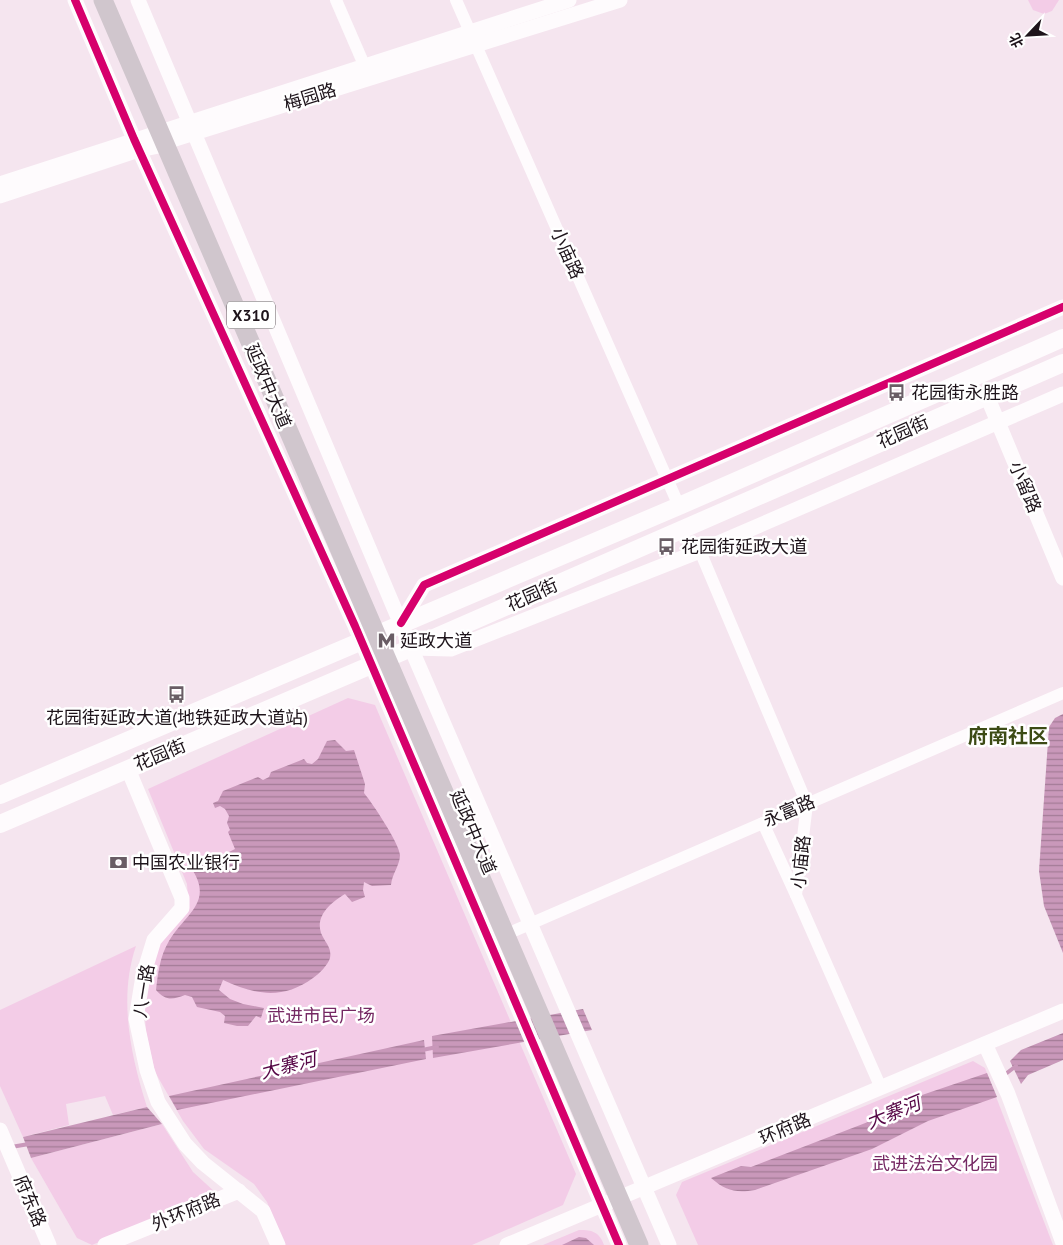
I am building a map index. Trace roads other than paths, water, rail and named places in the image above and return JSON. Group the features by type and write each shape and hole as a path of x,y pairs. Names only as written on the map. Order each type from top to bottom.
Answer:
{"main road":[{"name":"延政中大道","path":"103,0 167,136 381,632"},
{"name":"延政中大道","path":"116,0 167,136"},
{"name":"花园街","path":"0,794 679,506 1063,338"},
{"name":"花园街","path":"0,824 1063,363"},
{"name":"X310","path":"381,632 391,656"},
{"name":"延政中大道","path":"391,656 523,927 543,1010"},
{"name":"延政中大道","path":"391,656 543,1010"},
{"name":"X310","path":"543,1010 566,1041 624,1196 639,1245"},
{"name":"X310","path":"624,1196 651,1245"}],"street":[{"path":"75,0 137,145 381,632"},
{"path":"138,0 191,127 391,656 452,649 700,551 1063,394"},
{"path":"336,0 365,67"},
{"name":"小庙路","path":"456,0 679,506"},
{"name":"梅园路","path":"191,127 473,40 569,0"},
{"name":"梅园路","path":"0,184 167,136 365,67 620,0"},
{"name":"梅园路","path":"0,196 137,145"},
{"path":"381,632 424,584 1063,307"},
{"name":"小留路","path":"987,396 1063,578"},
{"name":"小庙路","path":"700,551 807,804 796,894 881,1088"},
{"name":"永富路","path":"523,927 1063,693"},
{"name":"八一路","path":"128,769 182,898 182,908 154,940 143,976 136,1019 147,1070 158,1102 173,1127 204,1163 263,1211 278,1245"},
{"path":"763,823 796,894"},
{"path":"543,1010 534,1047 624,1196 669,1245"},
{"name":"环府路","path":"507,1245 1063,1011"},
{"path":"985,1044 1008,1094 1063,1243"},
{"name":"府东路","path":"1,1133 49,1245"},
{"name":"外环府路","path":"105,1245 239,1191"},
{"path":"619,1245 624,1196"}],"waterway":[{"name":"大寨河","path":"422,1050 437,1047"},
{"name":"大寨河","path":"1003,1076 1016,1066"},
{"name":"大寨河","path":"11,1147 29,1144"}],"place":[{"name":"花园街永胜路","path":"897,393"},
{"name":"花园街延政大道","path":"667,547"},
{"name":"延政大道","path":"386,641"},
{"name":"花园街延政大道(地铁延政大道站)","path":"177,695"},
{"name":"中国农业银行","path":"118,863"}],"district":[{"name":"府南社区","path":"1008,736"}],"park label":[{"name":"武进市民广场","path":"321,1016"},
{"name":"武进法治文化园","path":"935,1164"}]}
